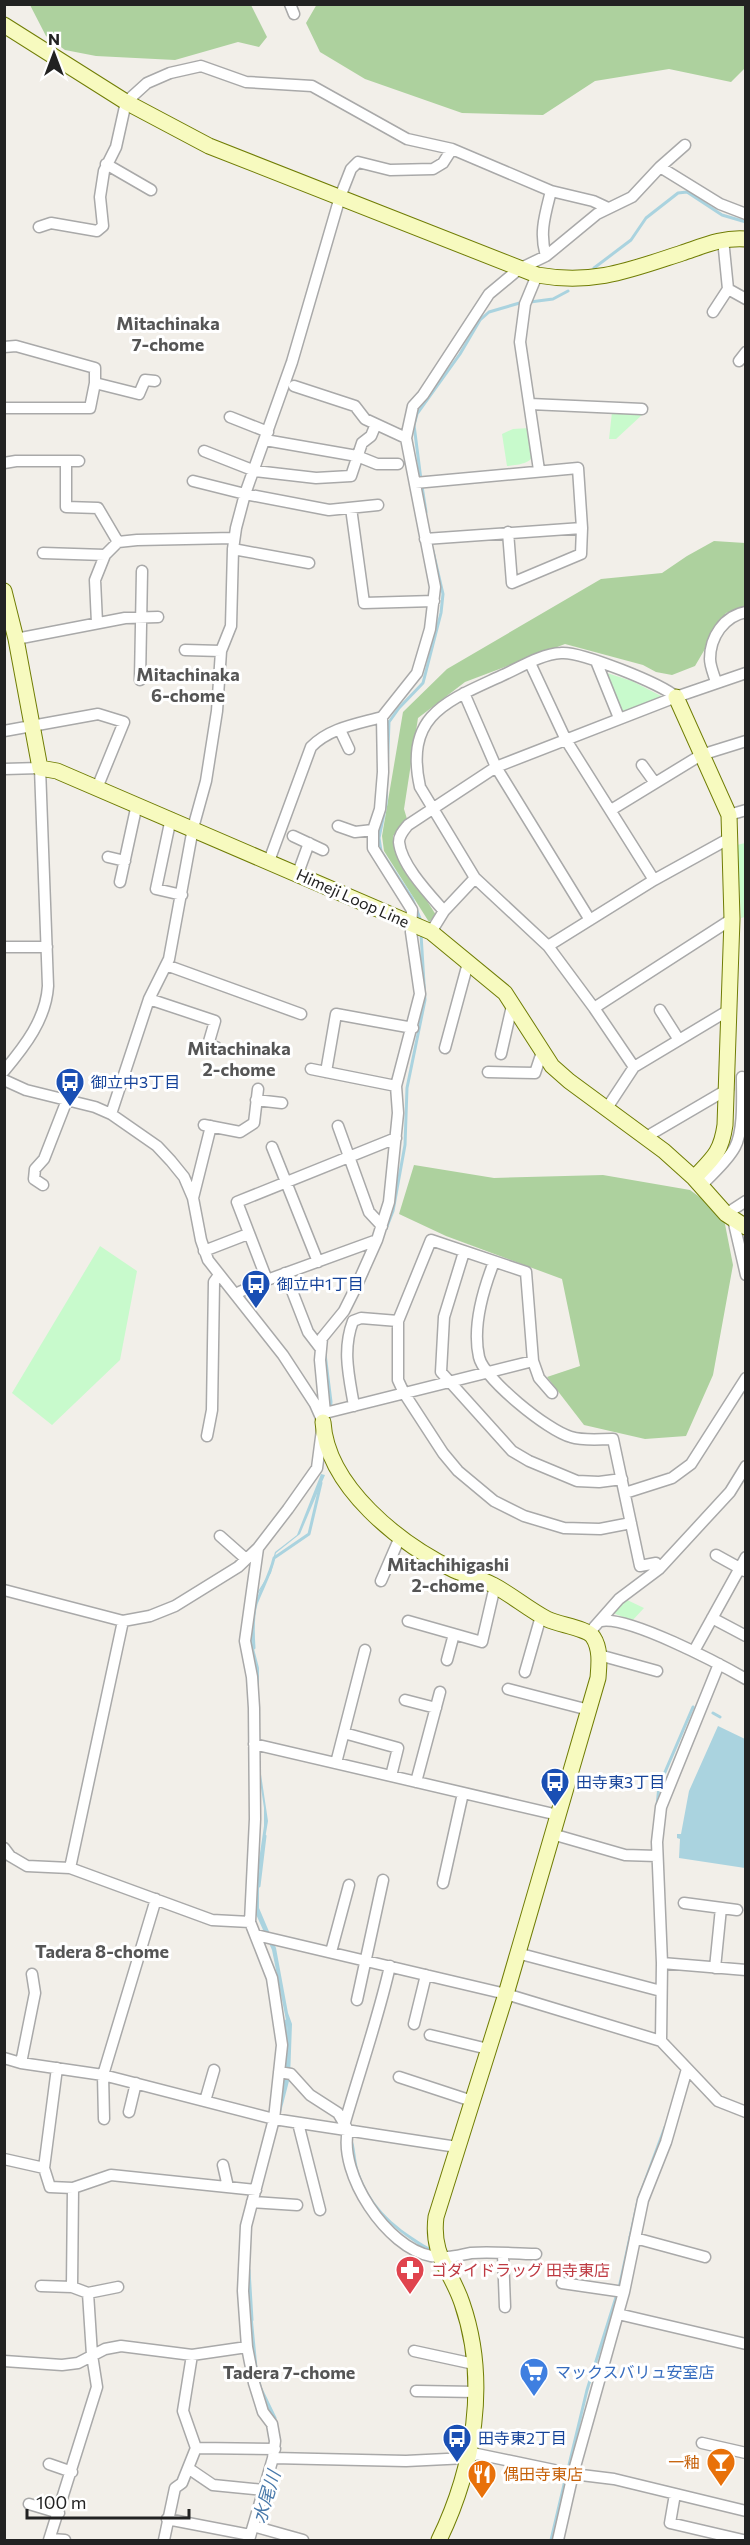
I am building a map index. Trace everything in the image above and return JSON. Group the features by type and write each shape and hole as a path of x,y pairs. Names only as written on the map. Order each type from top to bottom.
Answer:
{"street":[{"path":"4,25 126,102 209,146 537,275 568,278 612,276 723,239 746,238"},
{"path":"39,227 51,223 97,231 103,225 100,197 106,164 116,147 126,102 147,83 170,73 201,66 246,82 312,86 406,139 452,149 550,192 593,201 608,208"},
{"path":"269,861 311,747 320,738 382,717 417,673 430,629 435,587 406,438 412,406 423,395 489,294 519,269 546,256 597,214 632,197 660,167 685,145"},
{"path":"111,1114 149,999 166,965 182,894 194,828 206,781 217,711 222,651 231,626 234,543 245,494 292,362 340,197 351,169 358,162 390,170 433,169 443,163 452,149"},
{"path":"106,164 151,190"},
{"path":"660,167 720,204 746,214"},
{"path":"546,256 541,240 550,192"},
{"path":"713,312 729,289 723,239"},
{"path":"537,275 525,304 520,342 539,470"},
{"path":"729,289 746,300"},
{"path":"4,347 16,346 95,368 95,383 90,408 4,408"},
{"path":"95,383 139,394 145,380 155,381"},
{"path":"294,386 355,406 365,419 406,438"},
{"path":"530,404 642,409"},
{"path":"230,417 266,436 357,456 376,464 398,464"},
{"path":"204,451 255,471 316,478 351,476 362,443 371,436 376,424"},
{"path":"66,461 66,507 98,508 118,542"},
{"path":"4,463 79,461"},
{"path":"415,483 578,468 582,528 581,554 512,583 508,532"},
{"path":"193,481 245,494 329,510 378,505"},
{"path":"351,508 364,603 434,601"},
{"path":"425,539 582,528"},
{"path":"96,623 95,580 105,555 118,542 137,540 234,543 309,564"},
{"path":"43,553 105,555"},
{"path":"140,680 142,571"},
{"path":"4,591 16,639 40,768 48,986 44,1011 7,1064"},
{"path":"716,682 710,661 711,645 727,620 746,612"},
{"path":"16,639 124,618 158,617"},
{"path":"185,650 222,651"},
{"path":"634,1067 548,946 475,878 420,787 417,771 423,729 430,716 449,700 530,663 560,652 596,661 668,689 676,697 729,815 732,919 728,1089 722,1144 697,1182"},
{"path":"596,661 619,718"},
{"path":"530,663 566,740 654,880"},
{"path":"444,911 416,879 399,841 401,833 408,825 496,766 619,718 746,673"},
{"path":"464,693 496,766 590,920"},
{"path":"4,731 98,714 124,722 97,788"},
{"path":"382,717 383,772 380,809 373,830 373,848 422,928"},
{"path":"340,730 349,749"},
{"path":"611,810 701,755 746,741"},
{"path":"642,765 655,783"},
{"path":"4,769 40,768"},
{"name":"Himeji Loop Line","path":"40,768 57,771 171,818 422,928 505,993 552,1066 646,1137 697,1182 735,1220"},
{"path":"120,882 137,804"},
{"path":"729,815 746,810"},
{"path":"171,818 156,889 182,894"},
{"path":"338,826 355,832 373,830"},
{"path":"293,836 323,850"},
{"path":"548,946 654,880 730,838"},
{"path":"298,873 309,843"},
{"path":"108,857 125,861"},
{"path":"439,2541 453,2509 467,2458 475,2421 476,2392 474,2364 463,2307 439,2257 435,2238 436,2217 506,1994 589,1710 598,1678 599,1655 596,1643 589,1633 541,1616 495,1586 456,1571 400,1537 366,1508 348,1485 328,1447 321,1349 322,1338 344,1311 377,1240 389,1202 398,1113 396,1086 413,1028 420,994 411,932 422,928 444,911 475,878"},
{"path":"594,1008 732,919"},
{"path":"4,946 47,948"},
{"path":"446,1048 468,963"},
{"path":"166,965 301,1014"},
{"path":"149,999 215,1021 208,1045 216,1047"},
{"path":"501,1054 512,1006"},
{"path":"660,1010 679,1040"},
{"path":"607,1108 634,1067 729,1010"},
{"path":"326,1072 336,1014 413,1028"},
{"path":"488,1072 535,1073 542,1052"},
{"path":"311,1069 396,1086"},
{"path":"697,1182 724,1162 741,1145 744,1108 742,1077"},
{"path":"4,1080 26,1090 111,1114 157,1146 184,1177 193,1198 204,1251 219,1275 283,1355 325,1415 316,1468 288,1509 258,1548 198,1594 150,1616 123,1621 4,1590"},
{"path":"193,1198 207,1126 240,1132 254,1123 258,1089"},
{"path":"646,1137 728,1089"},
{"path":"43,1185 34,1179 35,1170 44,1159 68,1100"},
{"path":"256,1100 282,1102"},
{"path":"338,1126 369,1212 382,1226"},
{"path":"267,1280 237,1202 396,1138"},
{"path":"272,1147 318,1262"},
{"path":"746,1201 735,1220 746,1275"},
{"path":"204,1251 248,1234"},
{"path":"235,1294 377,1240"},
{"path":"552,1393 539,1378 533,1361 526,1272 431,1240 398,1321 398,1380 443,1453 458,1471 494,1501 524,1516 564,1528 600,1529 631,1523"},
{"path":"464,1252 444,1317 441,1372 512,1451 529,1461 577,1481 599,1482 621,1479"},
{"path":"494,1262 484,1287 476,1340 479,1360 487,1372 537,1420 571,1437 612,1438 640,1566 656,1563 659,1569"},
{"path":"285,1274 308,1332 321,1349"},
{"path":"207,1436 212,1410 214,1282 219,1275"},
{"path":"354,1406 345,1357 347,1337 353,1321 361,1318 398,1321"},
{"path":"325,1415 533,1361"},
{"path":"625,1493 672,1478 691,1464 746,1378"},
{"path":"589,1633 619,1599 659,1569 730,1492 746,1466"},
{"path":"220,1536 246,1559"},
{"path":"381,1581 400,1537"},
{"path":"254,2533 264,2490 277,2455 272,2424 263,2412 247,2347 243,2291 246,2226 256,2202 256,2190 277,2120 281,2030 272,1978 250,1922 258,1745 252,1677 245,1641 258,1548"},
{"path":"716,1555 742,1570"},
{"path":"694,1651 742,1570 746,1557"},
{"path":"408,1621 482,1642 495,1586"},
{"path":"525,1672 541,1616"},
{"path":"712,1618 746,1636"},
{"path":"70,1868 123,1621"},
{"path":"601,1621 616,1621 694,1651 746,1679"},
{"path":"447,1660 454,1634"},
{"path":"336,1763 365,1650"},
{"path":"599,1655 657,1671"},
{"path":"661,2041 662,1963 657,1856 661,1807 719,1664"},
{"path":"508,1689 589,1710"},
{"path":"416,1782 440,1692"},
{"path":"405,1700 436,1708"},
{"path":"344,1733 398,1748 391,1776"},
{"path":"258,1745 558,1815"},
{"path":"443,1883 464,1793"},
{"path":"552,1834 625,1855 657,1856"},
{"path":"6,1857 27,1866 70,1868 213,1920 250,1922"},
{"path":"357,2000 383,1880"},
{"path":"331,1952 349,1885"},
{"path":"104,2119 103,2075 156,1899"},
{"path":"684,1903 737,1910"},
{"path":"716,1968 721,1908"},
{"path":"256,1935 506,1994 661,2041 718,2101 746,2112"},
{"path":"518,1953 662,1991"},
{"path":"662,1963 746,1970"},
{"path":"390,1966 380,2014 372,2030 346,2126 351,2170 366,2203 391,2233 427,2255 452,2258 472,2253 536,2254"},
{"path":"21,2063 40,1994 32,1974"},
{"path":"414,2024 426,1975"},
{"path":"437,2033 488,2049"},
{"path":"4,2058 21,2063 103,2075 277,2120 346,2126 457,2147"},
{"path":"57,2068 44,2168 50,2187 73,2188 111,2175 256,2190"},
{"path":"558,2541 573,2474 618,2314 619,2291 635,2238 643,2200 666,2142 687,2068"},
{"path":"205,2101 214,2070"},
{"path":"279,2072 291,2074 310,2095 338,2113 346,2126"},
{"path":"399,2077 472,2101"},
{"path":"129,2112 136,2083"},
{"path":"298,2123 320,2210"},
{"path":"4,2159 44,2168"},
{"path":"223,2165 228,2187"},
{"path":"72,2287 73,2188"},
{"path":"256,2202 297,2205"},
{"path":"635,2238 685,2247 705,2257"},
{"path":"503,2254 505,2307"},
{"path":"562,2283 619,2291"},
{"path":"41,2286 72,2287 88,2293 118,2287"},
{"path":"65,2541 51,2540 97,2387 92,2355 88,2293"},
{"path":"618,2314 746,2344"},
{"path":"4,2361 62,2365 78,2363 105,2349 121,2346 192,2355 247,2347"},
{"path":"414,2351 474,2364"},
{"path":"164,2541 175,2488 182,2483 196,2448 183,2411 192,2355"},
{"path":"416,2391 476,2392"},
{"path":"702,2442 746,2453"},
{"path":"196,2448 406,2462 467,2458 477,2454 573,2474 614,2479 746,2511"},
{"path":"49,2464 72,2472"},
{"path":"188,2468 213,2485 264,2490"},
{"path":"675,2494 670,2523 745,2540"},
{"path":"29,2504 59,2513"},
{"path":"167,2519 303,2541"}],"green space":[{"path":"317,4 745,5 745,68 731,82 669,69 595,81 543,115 462,113 365,79 320,52 306,23"},
{"path":"30,5 251,5 267,37 259,47 238,42 175,60 96,56 65,50 46,36"},
{"path":"612,412 643,414 616,439 609,439"},
{"path":"529,428 532,457 525,463 507,466 502,434 513,429"},
{"path":"714,541 745,543 745,607 726,613 695,666 672,675 565,644 465,682 418,718 404,809 407,819 393,836 399,857 436,915 429,922 384,851 382,836 403,712 447,669 601,579 662,573"},
{"path":"607,673 632,681 663,697 623,713"},
{"path":"745,843 745,917 741,918 737,845"},
{"path":"414,1165 494,1178 603,1175 690,1190 723,1214 733,1265 713,1375 686,1436 645,1439 584,1425 547,1377 580,1366 562,1279 446,1236 399,1214"},
{"path":"100,1246 137,1271 120,1360 52,1425 12,1393"},
{"path":"625,1599 644,1608 632,1621 611,1612"}],"water":[{"path":"321,1474 325,1475 300,1534 276,1553 271,1573 256,1597 251,1621 252,1641 259,1668 259,1761 268,1821 259,1875 259,1908 276,1948 292,2024 290,2078 308,2096 336,2114 343,2122 341,2124 334,2115 310,2101 289,2081 250,2232 247,2260 258,2373 266,2402 276,2418 280,2453 272,2481 277,2457 277,2438 260,2390 255,2367 247,2287 246,2250 248,2226 282,2099 288,2030 272,1950 255,1912 264,1808 257,1761 255,1667 250,1645 249,1622 255,1596 269,1574 275,1552 297,1535"},
{"path":"718,1726 745,1739 745,1868 679,1858 680,1839 677,1838 677,1834 681,1834 689,1791"},
{"path":"351,2136 359,2172 371,2197 396,2225 430,2248 428,2251 396,2229 373,2204 358,2175"},
{"path":"266,2501 254,2540 251,2540"}],"waterway":[{"path":"594,268 631,240 646,218 678,193 687,192 722,215 746,222"},
{"path":"530,302 553,299 568,291"},
{"path":"421,480 414,425 417,414 460,354 480,320 489,312 523,302"},
{"path":"422,486 426,512"},
{"path":"421,921 412,898 381,851 379,838 386,804 389,722 423,683 441,613 443,594 433,551"},
{"path":"386,1229 393,1211 405,1145 407,1088 425,1000 421,934"},
{"path":"352,1305 367,1274"},
{"path":"325,1354 331,1402 329,1422"},
{"path":"254,1648 255,1609 274,1558 309,1534 321,1483"},
{"path":"657,1806 659,1786 693,1707"},
{"path":"713,1713 720,1717"},
{"path":"259,1886 265,1836"},
{"path":"286,2021 287,2044"},
{"path":"619,2288 638,2200 665,2127"},
{"path":"249,2270 252,2320"},
{"path":"568,2469 587,2390 617,2294"},
{"path":"261,2389 275,2418"},
{"path":"551,2540 566,2476"}],"place":[{"name":"御立中3丁目","path":"70,1108"},
{"name":"御立中1丁目","path":"256,1310"},
{"name":"田寺東3丁目","path":"555,1808"},
{"name":"ゴダイドラッグ 田寺東店","path":"410,2296"},
{"name":"マックスバリュ安室店","path":"534,2398"},
{"name":"田寺東2丁目","path":"457,2464"},
{"name":"一釉","path":"721,2488"},
{"name":"偶田寺東店","path":"482,2500"}],"district":[{"name":"Mitachinaka 7-chome","path":"168,334"},
{"name":"Mitachinaka 6-chome","path":"188,685"},
{"name":"Mitachinaka 2-chome","path":"239,1059"},
{"name":"Mitachihigashi 2-chome","path":"448,1575"},
{"name":"Tadera 8-chome","path":"102,1952"},
{"name":"Tadera 7-chome","path":"289,2373"}],"water label":[{"name":"水尾川","path":"267,2497"}]}
